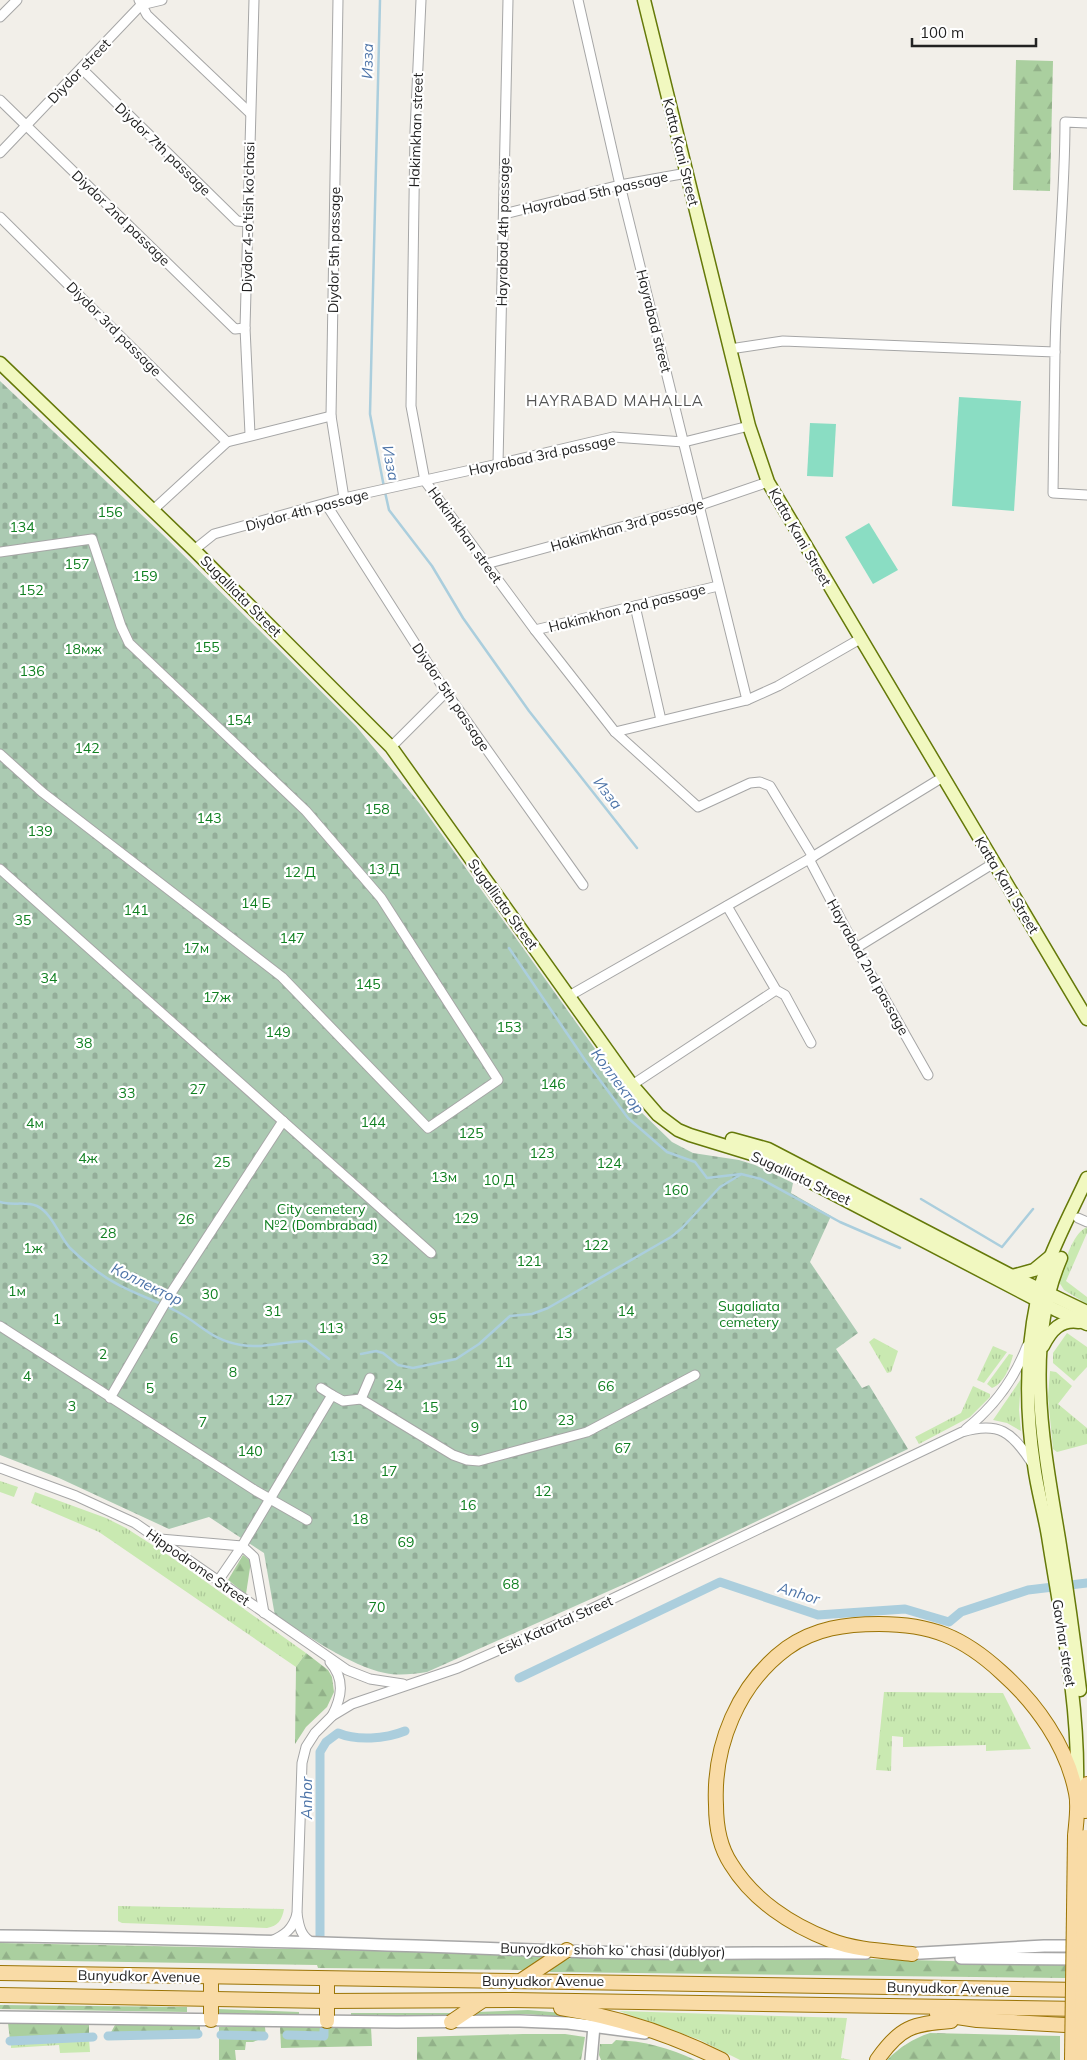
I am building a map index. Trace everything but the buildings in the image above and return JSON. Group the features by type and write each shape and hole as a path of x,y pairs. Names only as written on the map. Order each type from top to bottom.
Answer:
{"main road":[{"name":"Katta Kani Street","path":"644,0 749,426 768,482 1087,1019"},
{"name":"Sugalliata Street","path":"0,353 395,745 658,1115 678,1130 690,1135 765,1158 1086,1320"},
{"name":"Sugalliata Street","path":"0,363 155,508"},
{"name":"Sugalliata Street","path":"635,1083 663,1109 688,1126 768,1149 1012,1276 1043,1297"},
{"path":"1043,1297 1053,1254 1087,1178"},
{"path":"1043,1297 1082,1220 1087,1196"},
{"path":"1012,1276 1034,1270 1053,1254"},
{"name":"Gavhar street","path":"1043,1297 1032,1334 1029,1390 1034,1466 1048,1535 1059,1575"},
{"name":"Gavhar street","path":"1043,1297 1040,1353 1045,1462 1074,1703 1077,1760 1083,1792 1072,2060"},
{"path":"1040,1353 1047,1338 1058,1326 1069,1322 1086,1320"},
{"path":"912,1954 861,1948 831,1940 779,1914 745,1883 730,1863 721,1844 716,1822 715,1795 719,1756 725,1734 734,1713 746,1694 759,1677 782,1654 802,1640 822,1630 846,1626 891,1624 919,1626 954,1638 985,1657 1032,1703 1045,1720 1059,1746 1071,1776 1083,1792"},
{"name":"Gavhar street","path":"1080,1836 1082,2060"},
{"path":"522,1980 567,1950"},
{"name":"Bunyudkor Avenue","path":"0,1973 1087,1990"},
{"path":"211,1977 211,2020"},
{"path":"327,1979 327,2021"},
{"name":"Bunyudkor Avenue","path":"0,1995 212,2000 514,2000 1087,2009"},
{"path":"514,2000 606,2017 664,2036 722,2060"},
{"path":"451,2022 482,2001"},
{"path":"880,2006 977,2020 1087,2026"},
{"path":"877,2060 889,2044 908,2028 921,2023 977,2020"}],"street":[{"path":"0,17 17,0"},
{"path":"162,0 140,2 147,15 250,112"},
{"name":"Diydor 4-o'tish ko'chasi","path":"250,434 245,328 254,0"},
{"name":"Diydor 5th passage","path":"338,0 331,416 344,498"},
{"name":"Hakimkhаn street","path":"421,0 415,132 411,406 425,481 535,630 615,732 698,807 750,783 760,782 770,786 811,858"},
{"name":"Hayrabad 4th passage","path":"498,464 508,0"},
{"name":"Hayrabad street","path":"578,0 620,185 747,700"},
{"name":"Diydor street","path":"0,153 82,69 140,2"},
{"name":"Diydor 7th passage","path":"82,69 237,221 248,222"},
{"name":"Diydor 2nd passage","path":"0,100 235,329 245,328"},
{"path":"1087,123 1065,122 1065,173 1055,310 1053,493 1087,494"},
{"name":"Hayrabad 5th passage","path":"504,214 620,185 687,174"},
{"name":"Diydor 3rd passage","path":"0,217 227,442"},
{"path":"730,349 783,341 1055,352"},
{"path":"155,508 227,442 250,434 331,416"},
{"name":"Hayrabad 3rd passage","path":"425,481 613,437 684,442 749,426"},
{"name":"Diydor 4th passage","path":"196,548 214,534 344,498 425,481"},
{"name":"Hakimkhаn 3rd passage","path":"486,564 698,506 768,482"},
{"name":"Diydor 5th passage","path":"326,504 446,692 583,885"},
{"path":"0,552 92,539 121,626 129,643 306,811 375,891 498,1080 428,1128 282,977 56,803 0,754"},
{"name":"Hakimkhon 2nd passage","path":"535,630 718,586"},
{"path":"635,606 661,720"},
{"path":"615,732 747,700 778,686 860,638"},
{"path":"395,745 446,692"},
{"path":"572,994 811,858 944,777"},
{"name":"Hayrаbаd 2nd passage","path":"811,858 856,948 928,1074"},
{"path":"856,948 994,863"},
{"path":"0,869 431,1253"},
{"path":"727,906 776,990 785,995 812,1043"},
{"path":"635,1083 776,990"},
{"path":"110,1398 157,1315 283,1122"},
{"path":"0,1326 110,1398 270,1499 307,1520"},
{"name":"Eski Katartal Street","path":"962,1432 992,1405 1009,1384 1020,1365 1032,1334"},
{"path":"321,1388 343,1402 361,1399 446,1451 467,1460 479,1461 587,1432 695,1375"},
{"path":"361,1399 370,1378"},
{"path":"218,1580 242,1546 332,1395"},
{"name":"Eski Katartal Street","path":"315,1944 304,1937 298,1914 302,1763 306,1747 312,1737 332,1716 365,1698 458,1668 572,1618 962,1432 985,1427 1004,1432 1019,1444 1034,1466"},
{"name":"Hippodrome Street","path":"0,1468 109,1510 159,1539 319,1652 336,1670 341,1681 339,1700 332,1716"},
{"path":"159,1539 242,1546 254,1557 264,1613"},
{"path":"319,1652 353,1673 370,1679 389,1683 416,1683"},
{"path":"269,1942 288,1932 298,1914"},
{"path":"0,1936 191,1938 315,1944"},
{"name":"Bunyodkor shoh koʻchasi (dublyor)","path":"315,1944 567,1950 912,1954 978,1959 1087,1959"},
{"name":"Bunyodkor shoh koʻchasi (dublyor)","path":"912,1954 1044,1946 1087,1946"},
{"path":"0,2017 451,2022 547,2021 664,2036"},
{"path":"591,2060 594,2026"}],"green space":[{"path":"1016,60 1053,61 1050,191 1013,190"},
{"name":"City cemetery №2 (Dombrabad)","path":"0,381 162,534 356,726 420,804 638,1109 672,1142 693,1153 739,1160 755,1165 793,1183 791,1193 831,1216 810,1262 858,1333 836,1349 862,1388 869,1385 908,1449 638,1578 427,1672 401,1675 385,1673 357,1664 328,1649 275,1616 264,1553 209,1517 169,1529 59,1478 0,1455"},
{"path":"959,397 1021,401 1014,511 952,506"},
{"path":"810,423 836,424 833,477 807,476"},
{"path":"869,523 898,570 873,584 845,537"},
{"path":"1087,1227 1087,1233 1066,1281 1087,1297 1087,1304 1064,1290 1059,1282 1073,1243 1082,1230"},
{"path":"1067,1333 1087,1347 1087,1367 1074,1381 1053,1363 1053,1353"},
{"path":"874,1338 898,1351 891,1372 887,1373 869,1342"},
{"path":"993,1346 1007,1352 984,1383 977,1380"},
{"path":"1009,1354 1013,1355 1006,1374 992,1388 987,1384"},
{"path":"1050,1371 1056,1372 1072,1386 1058,1404 1087,1428 1087,1444 1057,1452 1053,1449 1048,1397"},
{"path":"1021,1379 1019,1410 1021,1431 1007,1423 993,1420"},
{"path":"973,1386 990,1394 990,1397 970,1417 919,1444 915,1437 961,1413"},
{"path":"0,1481 18,1487 14,1497 0,1492"},
{"path":"35,1492 106,1518 126,1528 171,1557 306,1653 296,1667 99,1532 31,1503"},
{"path":"243,1555 251,1561 246,1594 228,1580"},
{"path":"306,1653 328,1670 332,1677 334,1692 327,1707 306,1727 295,1744 296,1667"},
{"path":"884,1692 1003,1693 1031,1749 986,1751 986,1745 903,1747 903,1737 892,1736 891,1771 876,1770"},
{"path":"118,1906 284,1909 279,1922 267,1928 122,1923 118,1921"},
{"path":"0,1943 543,1954 544,1957 523,1970 318,1968 317,1965 0,1960"},
{"path":"577,1956 831,1958 1067,1964 1066,1978 549,1972 557,1963"},
{"path":"0,2005 187,2007 187,2012 0,2009"},
{"path":"218,2009 299,2012 299,2015 218,2013"},
{"path":"528,2010 562,2013 577,2018 525,2014 469,2017 477,2012"},
{"path":"619,2011 847,2018 841,2058 851,2060 740,2060 700,2040"},
{"path":"351,2013 454,2013 449,2017 351,2016"},
{"path":"8,2023 89,2023 89,2035 10,2040"},
{"path":"200,2024 200,2032 128,2032 110,2034 115,2025"},
{"path":"219,2027 265,2027 266,2037 253,2042 246,2042 245,2050 235,2050 236,2060 219,2060"},
{"path":"280,2027 371,2027 372,2046 281,2048"},
{"path":"930,2033 1060,2036 1060,2060 887,2060 907,2044"},
{"path":"565,2034 585,2037 581,2060 417,2060 417,2037"},
{"path":"89,2039 90,2052 60,2053 59,2045 11,2048 11,2043"},
{"path":"616,2040 657,2046 695,2060 601,2060 599,2055 600,2044 612,2044"}],"waterway":[{"name":"Изза","path":"380,0 370,414 384,487"},
{"name":"Изза","path":"385,492 389,510 432,566 463,618 529,711 637,848"},
{"name":"Коллектор","path":"509,948 585,1060 628,1118 667,1152 695,1162 707,1178 741,1174 761,1179 840,1222 900,1248"},
{"name":"Коллектор","path":"361,1354 376,1351 383,1353 398,1365 413,1368 456,1359 479,1344 510,1316 532,1314 548,1308 671,1237 682,1228 720,1187 740,1175"},
{"name":"Коллектор","path":"921,1199 1002,1247 1033,1209"},
{"name":"Коллектор","path":"0,1202 28,1204 42,1209 70,1248 103,1275 123,1287 178,1312 222,1340 249,1346 306,1341 329,1359"},
{"name":"Anhor","path":"519,1678 720,1582 818,1615 905,1609 949,1622 961,1612 1028,1590 1087,1583"},
{"name":"Anhor","path":"320,1939 320,1752 326,1742 338,1733 346,1736 371,1738 389,1736 405,1731"},
{"name":"Anhor","path":"287,2035 324,2036 324,2030"},
{"name":"Anhor","path":"108,2036 198,2034"},
{"name":"Anhor","path":"221,2035 264,2036"},
{"name":"Anhor","path":"10,2041 93,2037"}],"district":[{"name":"HAYRABAD MAHALLA","path":"615,400"}],"park label":[{"name":"156","path":"110,512"},
{"name":"134","path":"22,527"},
{"name":"157","path":"77,564"},
{"name":"159","path":"145,576"},
{"name":"152","path":"31,590"},
{"name":"155","path":"207,647"},
{"name":"18мж","path":"83,649"},
{"name":"136","path":"32,671"},
{"name":"154","path":"239,720"},
{"name":"142","path":"87,748"},
{"name":"158","path":"377,809"},
{"name":"143","path":"209,818"},
{"name":"139","path":"40,831"},
{"name":"13 Д","path":"384,869"},
{"name":"12 Д","path":"300,872"},
{"name":"14 Б","path":"256,903"},
{"name":"141","path":"136,910"},
{"name":"35","path":"23,920"},
{"name":"147","path":"292,938"},
{"name":"17м","path":"196,948"},
{"name":"34","path":"49,978"},
{"name":"145","path":"368,984"},
{"name":"17ж","path":"217,997"},
{"name":"153","path":"509,1027"},
{"name":"149","path":"278,1032"},
{"name":"38","path":"84,1043"},
{"name":"146","path":"553,1084"},
{"name":"27","path":"198,1089"},
{"name":"33","path":"127,1093"},
{"name":"144","path":"373,1122"},
{"name":"4м","path":"35,1123"},
{"name":"125","path":"471,1133"},
{"name":"123","path":"542,1153"},
{"name":"4ж","path":"88,1158"},
{"name":"25","path":"222,1162"},
{"name":"124","path":"609,1163"},
{"name":"13м","path":"444,1177"},
{"name":"10 Д","path":"499,1180"},
{"name":"160","path":"676,1190"},
{"name":"129","path":"466,1218"},
{"name":"26","path":"186,1219"},
{"name":"28","path":"108,1233"},
{"name":"122","path":"596,1245"},
{"name":"1ж","path":"33,1248"},
{"name":"32","path":"380,1259"},
{"name":"121","path":"529,1261"},
{"name":"1м","path":"17,1291"},
{"name":"30","path":"210,1294"},
{"name":"31","path":"273,1311"},
{"name":"14","path":"626,1311"},
{"name":"Sugaliata cemetery","path":"749,1314"},
{"name":"95","path":"438,1318"},
{"name":"1","path":"57,1319"},
{"name":"113","path":"331,1328"},
{"name":"13","path":"564,1333"},
{"name":"6","path":"174,1338"},
{"name":"2","path":"103,1354"},
{"name":"11","path":"504,1362"},
{"name":"8","path":"233,1372"},
{"name":"4","path":"27,1376"},
{"name":"24","path":"394,1385"},
{"name":"66","path":"606,1386"},
{"name":"5","path":"150,1388"},
{"name":"127","path":"280,1400"},
{"name":"10","path":"519,1405"},
{"name":"3","path":"72,1406"},
{"name":"15","path":"430,1407"},
{"name":"23","path":"566,1420"},
{"name":"7","path":"203,1422"},
{"name":"9","path":"475,1427"},
{"name":"67","path":"623,1448"},
{"name":"140","path":"250,1451"},
{"name":"131","path":"342,1456"},
{"name":"17","path":"389,1471"},
{"name":"12","path":"543,1491"},
{"name":"16","path":"468,1505"},
{"name":"18","path":"360,1519"},
{"name":"69","path":"406,1542"},
{"name":"68","path":"511,1584"},
{"name":"70","path":"377,1607"}]}
